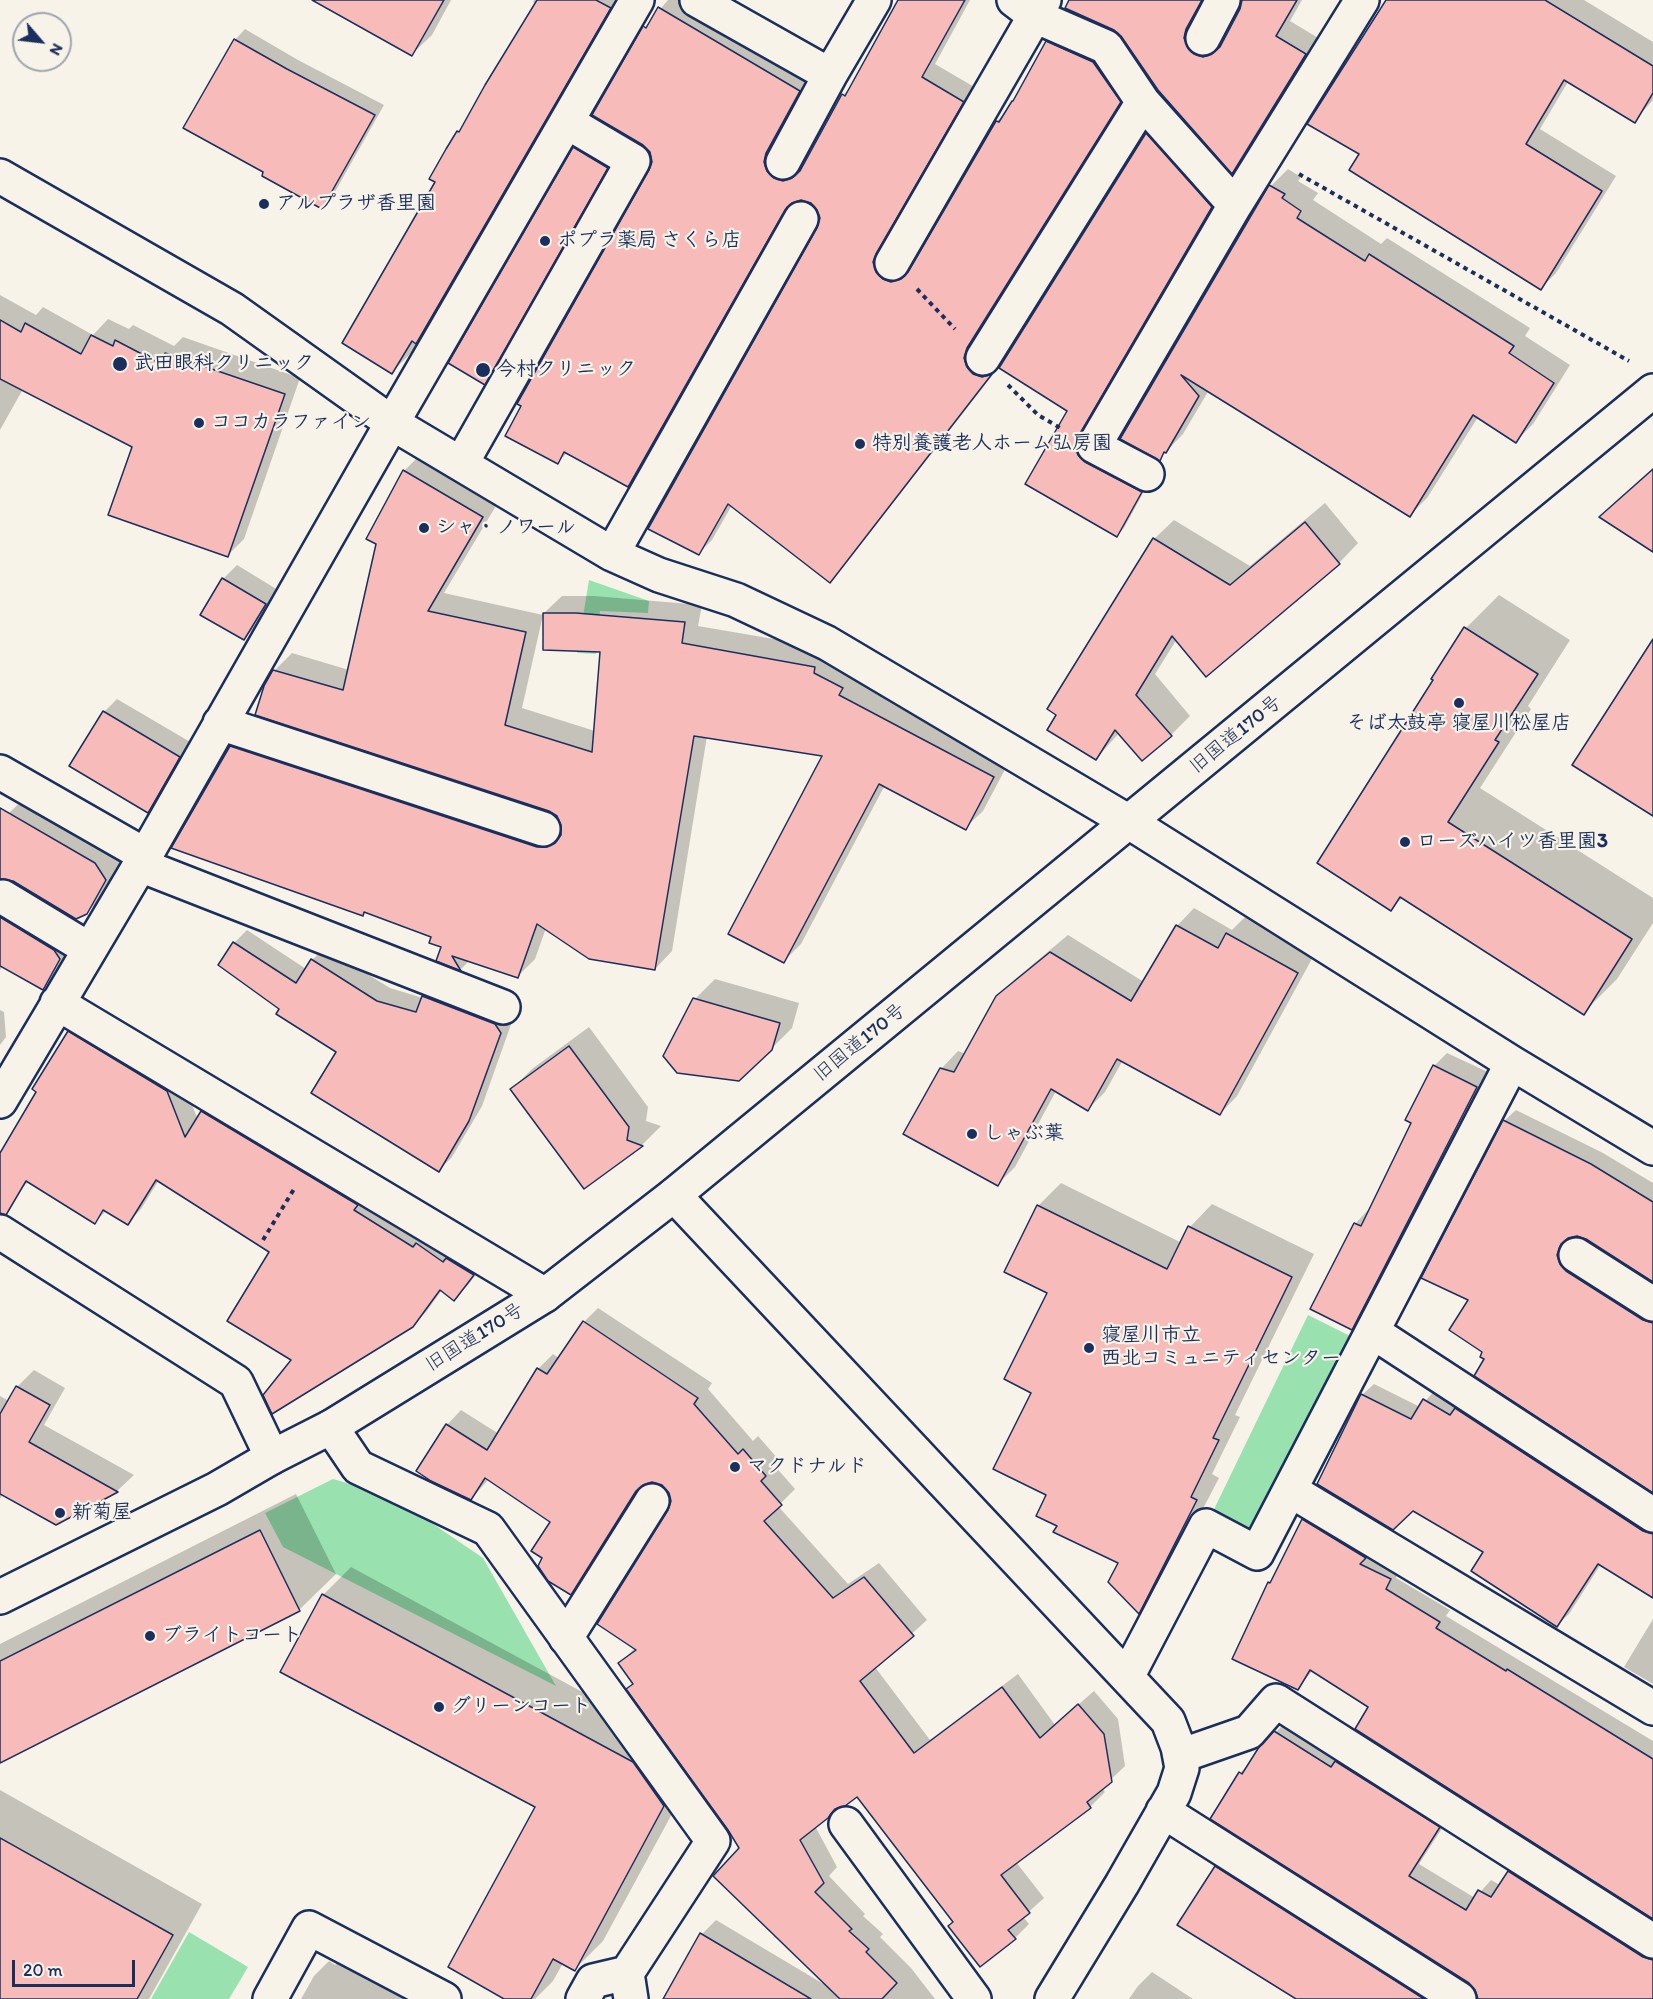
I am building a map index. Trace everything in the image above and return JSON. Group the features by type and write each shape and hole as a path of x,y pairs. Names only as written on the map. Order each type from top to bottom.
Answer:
{"main road":[{"path":"0,1101 142,860 637,0"},
{"path":"697,0 830,75"},
{"path":"783,162 874,0"},
{"path":"1203,38 1223,0"},
{"path":"1147,474 1094,446 1235,205 1362,0"},
{"path":"892,263 1031,5 1106,47 1143,102 1235,205"},
{"path":"983,358 1143,102"},
{"path":"461,464 633,161 567,122"},
{"path":"0,176 232,309 392,423 612,554 659,575 736,600 827,643 1129,822 1512,1063 1653,1148"},
{"path":"612,554 801,219"},
{"name":"旧国道170号","path":"0,1597 217,1489 272,1456 331,1427 545,1295 674,1195 1653,391"},
{"path":"220,723 543,829"},
{"path":"0,772 142,860 503,1008"},
{"path":"3,897 89,949"},
{"path":"57,1003 545,1295"},
{"path":"1127,1677 1206,1527 1257,1553 1512,1063"},
{"path":"674,1195 1168,1721 1182,1768 1174,1793 1052,1999"},
{"path":"0,1232 236,1382 272,1456"},
{"path":"1576,1255 1653,1304"},
{"path":"1372,1332 1653,1515"},
{"path":"331,1427 358,1467 488,1529 713,1841 629,1986 593,1981 583,1999"},
{"path":"1290,1490 1653,1708"},
{"path":"566,1638 652,1501"},
{"path":"1180,1756 1249,1732 1276,1701 1653,1941"},
{"path":"1163,1811 1459,1999"},
{"path":"846,1824 974,1999"},
{"path":"270,1999 309,1928 444,1999"}],"path":[{"path":"1266,155 1633,363"},
{"path":"262,1240 314,1156"}],"green space":[{"path":"589,580 649,601 648,613 600,611 596,654 577,653"},
{"path":"1308,1315 1366,1344 1257,1553 1204,1530"},
{"path":"333,1479 392,1496 483,1558 556,1686 283,1547 265,1513"},
{"path":"189,1932 248,1967 229,1999 151,1999"}],"building":[{"path":"312,0 444,0 412,56"},
{"path":"537,0 596,0 611,8 416,344 412,341 392,374 342,343 435,182 429,179 446,149 457,131 459,132"},
{"path":"898,0 965,0 922,77 964,102 876,254 873,262 876,272 883,279 891,282 901,279 908,272 996,121 999,122 1013,101 1046,41 1093,62 1121,102 967,348 964,358 973,374 982,377 992,374 830,583 728,504 699,555 648,529 817,228 820,218 811,203 801,200 792,203 785,210 628,487 564,452 558,464 505,436 521,406 517,404 652,162 650,152 643,145 592,115 643,26 646,28 658,7 800,91 766,153 764,162 767,171 774,178 783,181 792,178 800,171 842,94 845,96"},
{"path":"1069,0 1202,0 1186,29 1184,38 1188,48 1194,54 1203,57 1212,54 1220,47 1240,9 1242,0 1297,0 1276,36 1306,54 1232,174 1158,90 1121,36 1114,30 1065,8"},
{"path":"1386,0 1545,0 1653,66 1653,93 1635,123 1564,80 1526,144 1602,191 1541,290 1349,170 1359,154 1307,124"},
{"path":"234,39 375,115 322,209 262,176 263,172 183,128"},
{"path":"1146,133 1212,207 1078,437 1075,446 1078,455 1085,462 1142,492 1117,537 1025,484 1067,411 999,368"},
{"path":"573,147 608,168 485,385 448,363"},
{"path":"1269,185 1285,194 1282,198 1301,211 1297,218 1365,261 1369,254 1514,346 1509,353 1554,383 1516,443 1473,415 1410,517 1181,375 1199,396 1160,461 1120,439"},
{"path":"0,320 21,332 25,323 81,354 91,335 113,346 115,340 161,364 165,353 285,394 228,557 108,515 132,447 0,379"},
{"path":"1653,469 1653,552 1599,517"},
{"path":"403,470 483,517 428,611 526,632 505,725 592,752 600,652 543,650 543,613 576,613 685,622 682,643 815,667 814,673 843,688 839,695 994,777 966,830 879,784 784,963 728,934 822,756 694,736 655,970 589,959 537,924 518,978 452,956 461,971 436,961 441,947 429,943 431,937 364,912 363,916 171,848 230,746 537,847 547,847 555,843 561,835 561,825 557,816 549,811 255,715 264,686 273,670 343,690 376,544 366,539"},
{"path":"1305,522 1340,564 1206,677 1172,636 1136,695 1172,736 1142,761 1115,730 1096,760 1047,730 1056,715 1047,709 1153,538 1230,585"},
{"path":"222,578 266,604 244,640 200,615"},
{"name":"ローズハイツ香里園3","path":"1464,627 1538,674 1495,740 1499,742 1448,822 1632,939 1584,1015 1400,897 1391,911 1317,863"},
{"path":"1653,639 1653,816 1572,765"},
{"path":"103,711 180,757 148,813 69,766"},
{"path":"0,808 95,863 106,880 87,914 76,919 13,881 0,879"},
{"path":"0,917 54,950 60,959 43,990 0,966"},
{"path":"1176,925 1218,948 1226,933 1298,973 1220,1115 1117,1059 1088,1111 1051,1089 998,1186 903,1134 940,1068 954,1072 996,996 1050,952 1131,1001"},
{"path":"233,942 296,983 311,959 377,1001 416,1012 422,996 495,1024 501,1033 469,1121 439,1172 311,1093 336,1052 276,1014 279,1009 218,965"},
{"path":"693,998 780,1023 772,1050 739,1081 677,1073 663,1056"},
{"path":"68,1031 167,1091 185,1137 201,1111 358,1205 354,1210 413,1247 416,1243 443,1262 446,1258 474,1275 454,1301 440,1290 413,1327 272,1414 263,1395 291,1360 227,1321 269,1252 156,1180 128,1225 103,1210 95,1224 26,1181 6,1215 0,1213 0,1153 36,1092 32,1089"},
{"path":"569,1046 629,1127 627,1140 643,1146 584,1189 510,1089"},
{"path":"1433,1065 1477,1087 1352,1330 1310,1309 1354,1223 1361,1226 1411,1123 1405,1120"},
{"path":"1503,1120 1591,1164 1653,1202 1653,1282 1586,1239 1577,1236 1568,1238 1561,1244 1557,1255 1566,1271 1643,1320 1653,1323 1653,1493 1474,1376 1484,1359 1480,1357 1482,1352 1449,1330 1468,1300 1421,1278"},
{"path":"1037,1205 1167,1269 1188,1226 1292,1277 1213,1438 1219,1440 1191,1497 1197,1500 1139,1614 1108,1582 1118,1563 1053,1532 1057,1526 1036,1516 1046,1495 993,1469 1031,1393 1004,1379 1047,1293 1004,1272"},
{"path":"583,1321 698,1398 694,1404 738,1454 743,1449 766,1476 761,1481 782,1505 764,1521 833,1598 864,1577 914,1636 860,1681 914,1753 1002,1687 1040,1738 1078,1704 1104,1734 1112,1782 1087,1802 1091,1808 1001,1875 1030,1913 1008,1930 1016,1939 980,1967 948,1926 953,1922 857,1797 845,1806 835,1809 828,1818 800,1840 824,1883 815,1892 852,1929 849,1931 869,1949 866,1952 897,1983 882,1999 840,1999 713,1876 739,1848 626,1689 633,1684 618,1663 636,1650 597,1624 668,1510 671,1501 669,1493 662,1485 652,1482 636,1491 571,1595 548,1581 538,1566 542,1558 531,1551 550,1522 485,1478 471,1500 431,1481 416,1471 446,1424 487,1450 537,1368 547,1374"},
{"path":"16,1386 50,1405 29,1442 118,1492 56,1525 0,1494 0,1414"},
{"path":"1361,1394 1411,1419 1423,1399 1450,1415 1455,1408 1643,1531 1653,1534 1653,1598 1598,1564 1557,1627 1471,1571 1483,1552 1413,1511 1393,1530 1317,1484"},
{"path":"1302,1519 1366,1558 1360,1564 1391,1579 1386,1589 1440,1622 1436,1628 1653,1759 1653,1919 1355,1729 1368,1707 1310,1670 1298,1690 1232,1659 1268,1582 1270,1583"},
{"name":"ブライトコート","path":"260,1530 300,1611 0,1763 0,1661"},
{"path":"322,1594 633,1762 664,1806 575,1971 553,1959 531,1999 504,1999 448,1967 535,1807 280,1672"},
{"path":"1274,1731 1331,1767 1335,1761 1440,1827 1409,1876 1466,1910 1478,1890 1491,1897 1508,1871 1643,1957 1653,1960 1653,1999 1478,1999 1469,1983 1210,1819 1239,1772 1242,1774 1259,1747"},
{"path":"0,1838 173,1935 137,1999 0,1999"},
{"path":"1215,1866 1424,1999 1296,1999 1177,1925"},
{"path":"700,1933 811,1999 663,1999"}],"place":[{"name":"アルプラザ香里園","path":"264,204"},
{"name":"ポプラ薬局 さくら店","path":"545,241"},
{"name":"武田眼科クリニック","path":"120,364"},
{"name":"今村クリニック","path":"483,370"},
{"name":"ココカラファイン","path":"199,423"},
{"name":"特別養護老人ホーム弘房園","path":"860,444"},
{"name":"シャ・ノワール","path":"424,528"},
{"name":"そば太鼓亭 寝屋川松屋店","path":"1459,703"},
{"name":"ローズハイツ香里園3","path":"1405,842"},
{"name":"しゃぶ葉","path":"972,1134"},
{"name":"寝屋川市立 西北コミュニティセンター","path":"1089,1348"},
{"name":"マクドナルド","path":"735,1467"},
{"name":"新菊屋","path":"60,1513"},
{"name":"ブライトコート","path":"150,1636"},
{"name":"グリーンコート","path":"439,1707"}]}
